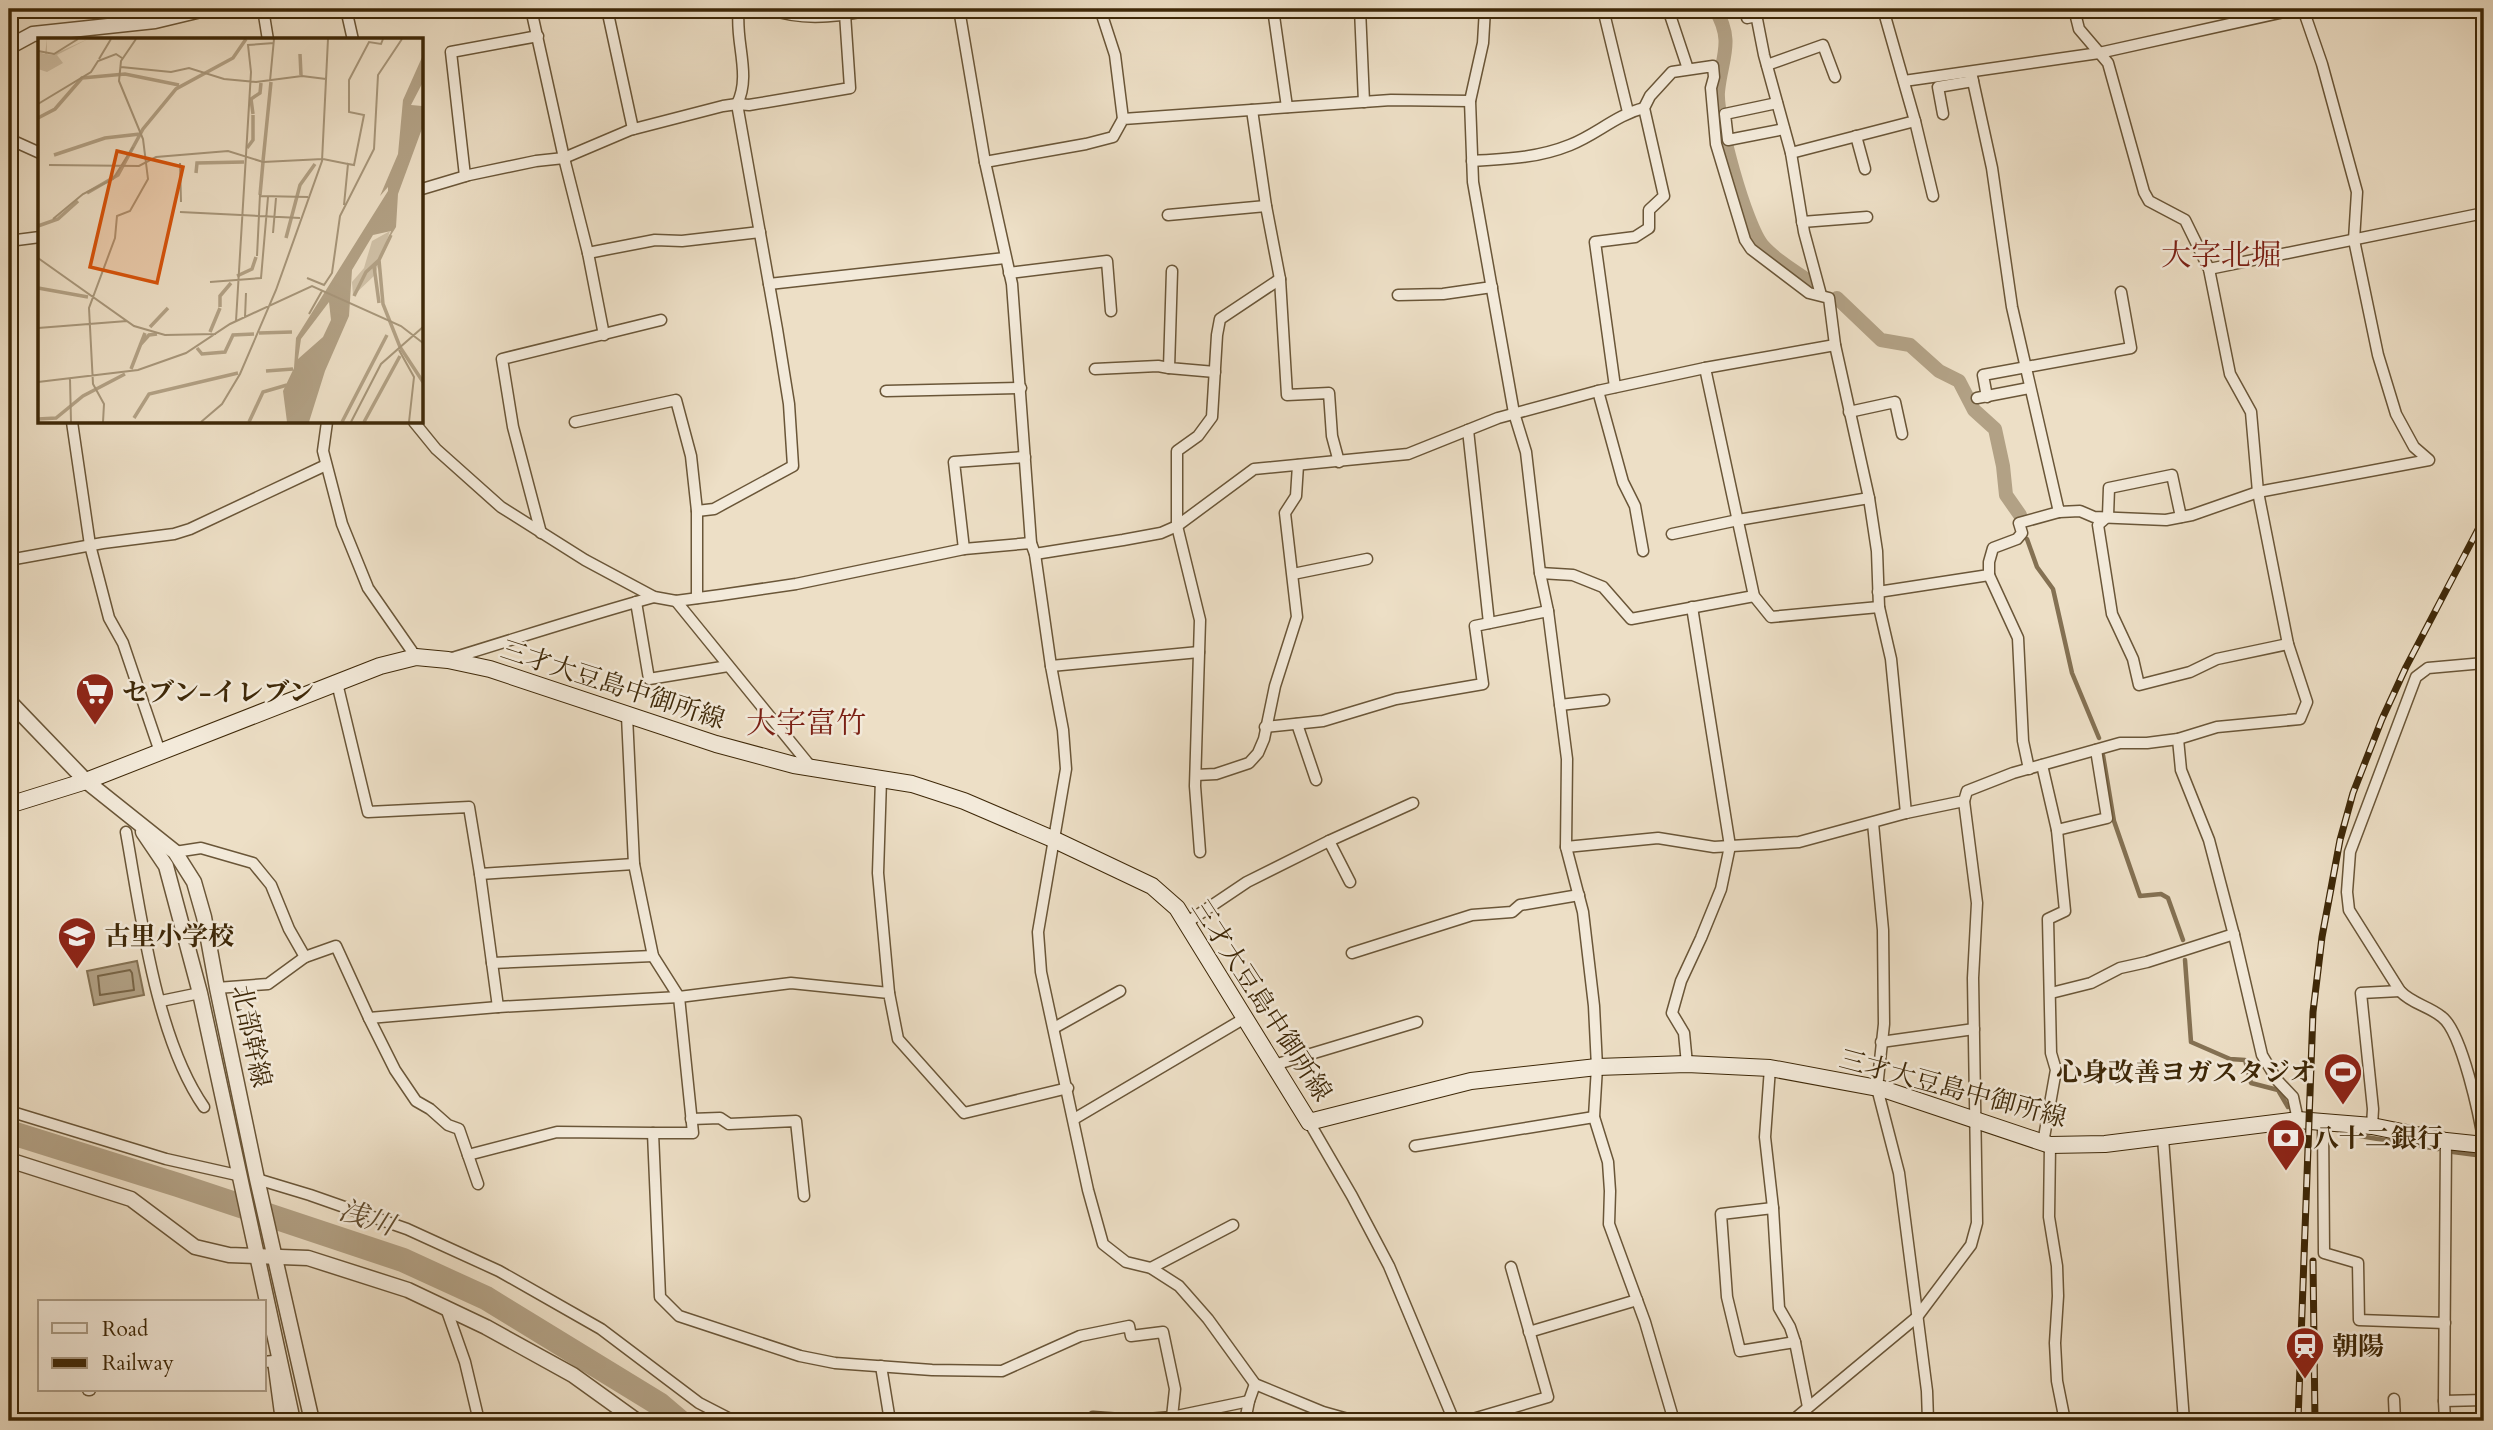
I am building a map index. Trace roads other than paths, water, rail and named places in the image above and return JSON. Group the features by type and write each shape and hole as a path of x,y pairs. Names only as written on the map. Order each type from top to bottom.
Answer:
{"main road":[{"name":"三才大豆島中御所線","path":"9,805 86,781 380,666 416,657 448,660 490,669 716,744 811,767 912,784 964,801 1152,886 1177,908 1309,1122 1471,1081 1597,1067 1687,1064 1770,1068 1877,1088 2047,1144 2105,1144 2298,1120 2372,1126 2446,1141 2484,1145"}],"street":[{"path":"9,47 33,34 205,9"},
{"path":"263,9 268,38"},
{"path":"346,9 353,38"},
{"path":"531,9 588,253 604,335"},
{"path":"607,9 633,129"},
{"path":"696,511 714,509 793,466 789,404 737,104 742,94 739,9"},
{"path":"770,9 786,15 810,17 876,9"},
{"path":"959,9 985,162 1013,284 1033,548 1063,730 1066,769 1038,932 1041,972 1088,1191 1103,1244 1126,1262 1151,1268 1179,1286 1208,1319 1255,1384 1323,1412 1355,1421"},
{"path":"985,162 1113,137 1123,119 1115,55 1100,9"},
{"path":"1273,9 1287,107"},
{"path":"1360,9 1364,102"},
{"path":"1485,9 1483,43 1470,101 1473,182 1514,413 1526,452 1540,573 1548,611 1567,759 1566,847 1583,912 1594,1006 1597,1067 1594,1117 1608,1162 1609,1224 1637,1300 1674,1421"},
{"path":"1603,9 1628,112"},
{"path":"1668,9 1688,69"},
{"path":"1746,9 1747,18 1756,13 1791,153 1802,222 1821,295"},
{"path":"1883,9 1916,121 1933,196"},
{"path":"1792,1421 1917,1317 1971,1245 1976,1223 1974,943 1977,904 1964,801 1967,791 2029,769 2120,743 2178,739 2217,727 2300,719 2307,702 2288,644 2258,492 2251,412 2230,374 2208,269 2185,220 2149,201 2144,192 2109,63 2079,29 2074,9"},
{"path":"1904,81 1972,76 2099,53 2297,9"},
{"path":"2029,769 2023,741 2018,638 1989,575 1993,548 2017,539 2022,533 2019,523 2059,512 2080,510 2094,517 2166,520 2258,492 2429,460 2413,447 2396,414 2378,355 2354,240 2357,192 2322,64 2302,9"},
{"path":"424,188 465,176 564,158 633,129 737,104 748,105 850,89 845,14"},
{"path":"465,176 451,52 538,36"},
{"path":"1767,65 1824,45 1835,77"},
{"path":"1615,387 1595,242 1635,237 1648,228 1649,209 1664,196 1644,108 1650,96 1672,72 1713,66 1711,88 1716,144 1745,240 1751,249 1809,293 1829,298 1835,345 1869,498 1877,551 1879,607 1891,659 1906,813"},
{"path":"1943,114 1938,87 1972,76"},
{"path":"1972,76 1992,169 2012,307 2059,512"},
{"path":"1123,119 1364,102 1470,101"},
{"path":"1777,103 1725,114 1728,141 1784,129"},
{"path":"1472,161 1524,159 1571,145 1628,112 1644,108"},
{"path":"1252,110 1280,279 1287,395 1329,393 1332,436 1339,462"},
{"path":"1791,153 1916,121"},
{"path":"1856,136 1866,169"},
{"path":"9,139 38,152"},
{"path":"1168,215 1266,206"},
{"path":"2208,269 2484,213"},
{"path":"1802,222 1867,217"},
{"path":"588,253 655,240 682,241 760,232"},
{"path":"9,241 38,237"},
{"path":"769,284 1005,258"},
{"path":"1009,273 1107,261 1111,311"},
{"path":"1169,368 1172,271"},
{"path":"1200,852 1195,786 1200,620 1177,526 1177,451 1198,436 1212,417 1220,319 1280,279"},
{"path":"1398,295 1443,294 1492,287"},
{"path":"2029,388 1982,397 1983,375 2131,348 2121,292"},
{"path":"541,533 517,447 502,359 662,320"},
{"path":"416,424 436,449 501,507 585,561 654,597 676,601 796,584 964,549 1033,548 1123,540 1161,533 1177,526 1254,469 1408,454 1514,413 1598,391 1835,345"},
{"path":"1095,369 1158,366 1215,372"},
{"path":"1705,369 1754,596 1771,617 1879,607"},
{"path":"886,391 1021,388"},
{"path":"1598,391 1623,482 1635,506 1643,551"},
{"path":"575,422 676,400 691,456 696,511 697,598"},
{"path":"1849,412 1895,402 1902,434"},
{"path":"72,424 90,545 109,618 123,643 160,752"},
{"path":"327,424 323,451 342,524 368,587 416,657"},
{"path":"1468,430 1489,623"},
{"path":"964,549 954,462 1025,457"},
{"path":"9,560 90,545 174,534 326,465"},
{"path":"1196,775 1216,774 1250,763 1264,738 1275,686 1297,617 1285,513 1296,496 1298,465"},
{"path":"2181,517 2172,475 2109,488 2108,516 2098,525 2112,614 2133,659 2139,685 2190,672 2217,659 2288,644"},
{"path":"1672,534 1869,498"},
{"path":"1293,573 1367,559"},
{"path":"1540,573 1573,575 1603,587 1632,619 1754,596"},
{"path":"1878,592 1989,575"},
{"path":"448,660 554,625 654,597"},
{"path":"676,601 811,767"},
{"path":"636,602 649,679 728,666"},
{"path":"1687,1064 1684,1032 1672,1013 1681,981 1721,889 1730,846 1692,607"},
{"path":"1265,727 1338,718 1396,699 1483,684 1475,626 1548,611"},
{"path":"1051,666 1199,652"},
{"path":"2484,663 2428,668 2416,677 2350,852 2347,892 2349,910 2400,991 2406,998 2442,1017 2452,1028 2479,1108 2484,1145"},
{"path":"337,683 368,812 470,807 498,1007"},
{"path":"1560,705 1604,700"},
{"path":"9,701 86,781 123,810"},
{"path":"468,1155 558,1132 693,1133 679,996 653,956 634,864 627,716"},
{"path":"1297,724 1316,780"},
{"path":"2178,739 2181,770 2209,840 2262,1055 2277,1080 2293,1097 2298,1120"},
{"path":"2057,830 2107,818 2096,750"},
{"path":"2042,765 2057,830 2065,911 2048,919 2051,1053 2056,1070 2047,1144 2049,1217 2059,1296 2055,1343 2057,1381 2065,1421"},
{"path":"881,779 878,873 889,993 898,1039 964,1113 1068,1088"},
{"path":"1566,847 1658,838 1714,847 1799,842 1906,813 1964,801"},
{"path":"1186,923 1247,882 1413,803"},
{"name":"北部幹線","path":"123,810 175,852 188,869 200,898 257,1179 277,1257"},
{"name":"北部幹線","path":"123,810 146,835 166,866 200,993 257,1257"},
{"path":"1873,823 1882,914 1884,1024 1877,1088 1899,1173 1927,1391 1928,1421"},
{"path":"126,832 160,1001 175,1049 191,1087 204,1107"},
{"path":"1329,841 1350,882"},
{"path":"175,852 201,848 253,863 271,885 289,929 305,957"},
{"path":"480,874 634,864"},
{"path":"1352,953 1472,915 1512,912 1520,905 1579,895"},
{"path":"2051,993 2091,983 2120,968 2234,934"},
{"path":"217,988 268,984 305,957 336,946 395,1070 416,1101 448,1125 459,1129 478,1184"},
{"path":"492,963 653,956"},
{"path":"369,1018 679,996 791,983 889,993"},
{"path":"1054,1028 1120,991"},
{"path":"2372,1126 2373,1109 2361,993 2400,991"},
{"path":"160,1001 200,993"},
{"path":"1074,1119 1245,1018"},
{"path":"1274,1065 1417,1022"},
{"path":"1881,1042 1974,1029"},
{"path":"1770,1068 1765,1137 1773,1208 1779,1308 1796,1342 1808,1408"},
{"path":"9,1111 239,1179"},
{"path":"1415,1146 1594,1117"},
{"path":"691,1119 720,1118 729,1124 796,1121 804,1196"},
{"path":"2323,1121 2324,1253 2358,1263 2359,1320 2445,1323"},
{"path":"1309,1122 1389,1266 1454,1421"},
{"path":"653,1133 660,1297 680,1316 762,1344 835,1363 945,1371 1002,1371 1070,1339 1129,1326 1131,1336 1163,1332 1175,1389 1172,1416"},
{"path":"2163,1138 2184,1421"},
{"path":"2445,1421 2446,1141"},
{"path":"9,1160 131,1199 195,1247 229,1255 308,1258 334,1264 408,1290 486,1327 573,1375 637,1421"},
{"path":"257,1179 407,1229 499,1271 601,1329 699,1403 734,1421"},
{"path":"1773,1208 1721,1214 1727,1297 1740,1351 1796,1342"},
{"path":"1151,1268 1233,1225"},
{"path":"257,1257 293,1421"},
{"path":"277,1257 312,1421"},
{"path":"1466,1421 1548,1397 1511,1267"},
{"path":"1529,1332 1637,1300"},
{"path":"446,1308 465,1362 479,1421"},
{"path":"266,1362 273,1361 281,1421"},
{"path":"881,1366 890,1421"},
{"path":"1245,1421 1248,1401 1255,1384"},
{"path":"2394,1399 2395,1421"},
{"path":"2444,1401 2484,1400"},
{"path":"1088,1421 1093,1417 1135,1420 1172,1416 1248,1401"}],"water":[{"path":"137,961 144,995 94,1005 87,971"}],"waterway":[{"path":"1715,9 1726,41 1718,92 1719,105 1741,196 1763,246 1810,282"},
{"path":"1837,298 1881,340 1910,345 1939,371 1959,381 1974,410 1995,429 2006,495 2020,515"},
{"path":"2027,539 2037,567 2053,589 2072,673 2099,738"},
{"path":"2103,755 2114,821 2140,896 2161,894 2168,898 2183,940"},
{"path":"2185,960 2191,1042 2230,1059 2245,1060 2251,1083 2278,1090 2288,1107"},
{"name":"浅川","path":"9,1132 403,1260 486,1298 659,1404 679,1421"},
{"path":"2342,1133 2438,1149"},
{"path":"2453,1152 2484,1156"}],"railway":[{"path":"2298,1421 2313,1012 2322,937 2340,840 2353,793 2382,719 2406,667 2484,518"},
{"path":"2313,1261 2315,1421"}],"place":[{"name":"セブン-イレブン","path":"95,726"},
{"name":"古里小学校","path":"77,970"},
{"name":"心身改善ヨガスタジオ","path":"2343,1106"},
{"name":"八十二銀行","path":"2286,1172"},
{"name":"朝陽","path":"2305,1380"}],"district":[{"name":"大字北堀","path":"2221,255"},
{"name":"大字富竹","path":"806,723"}]}
